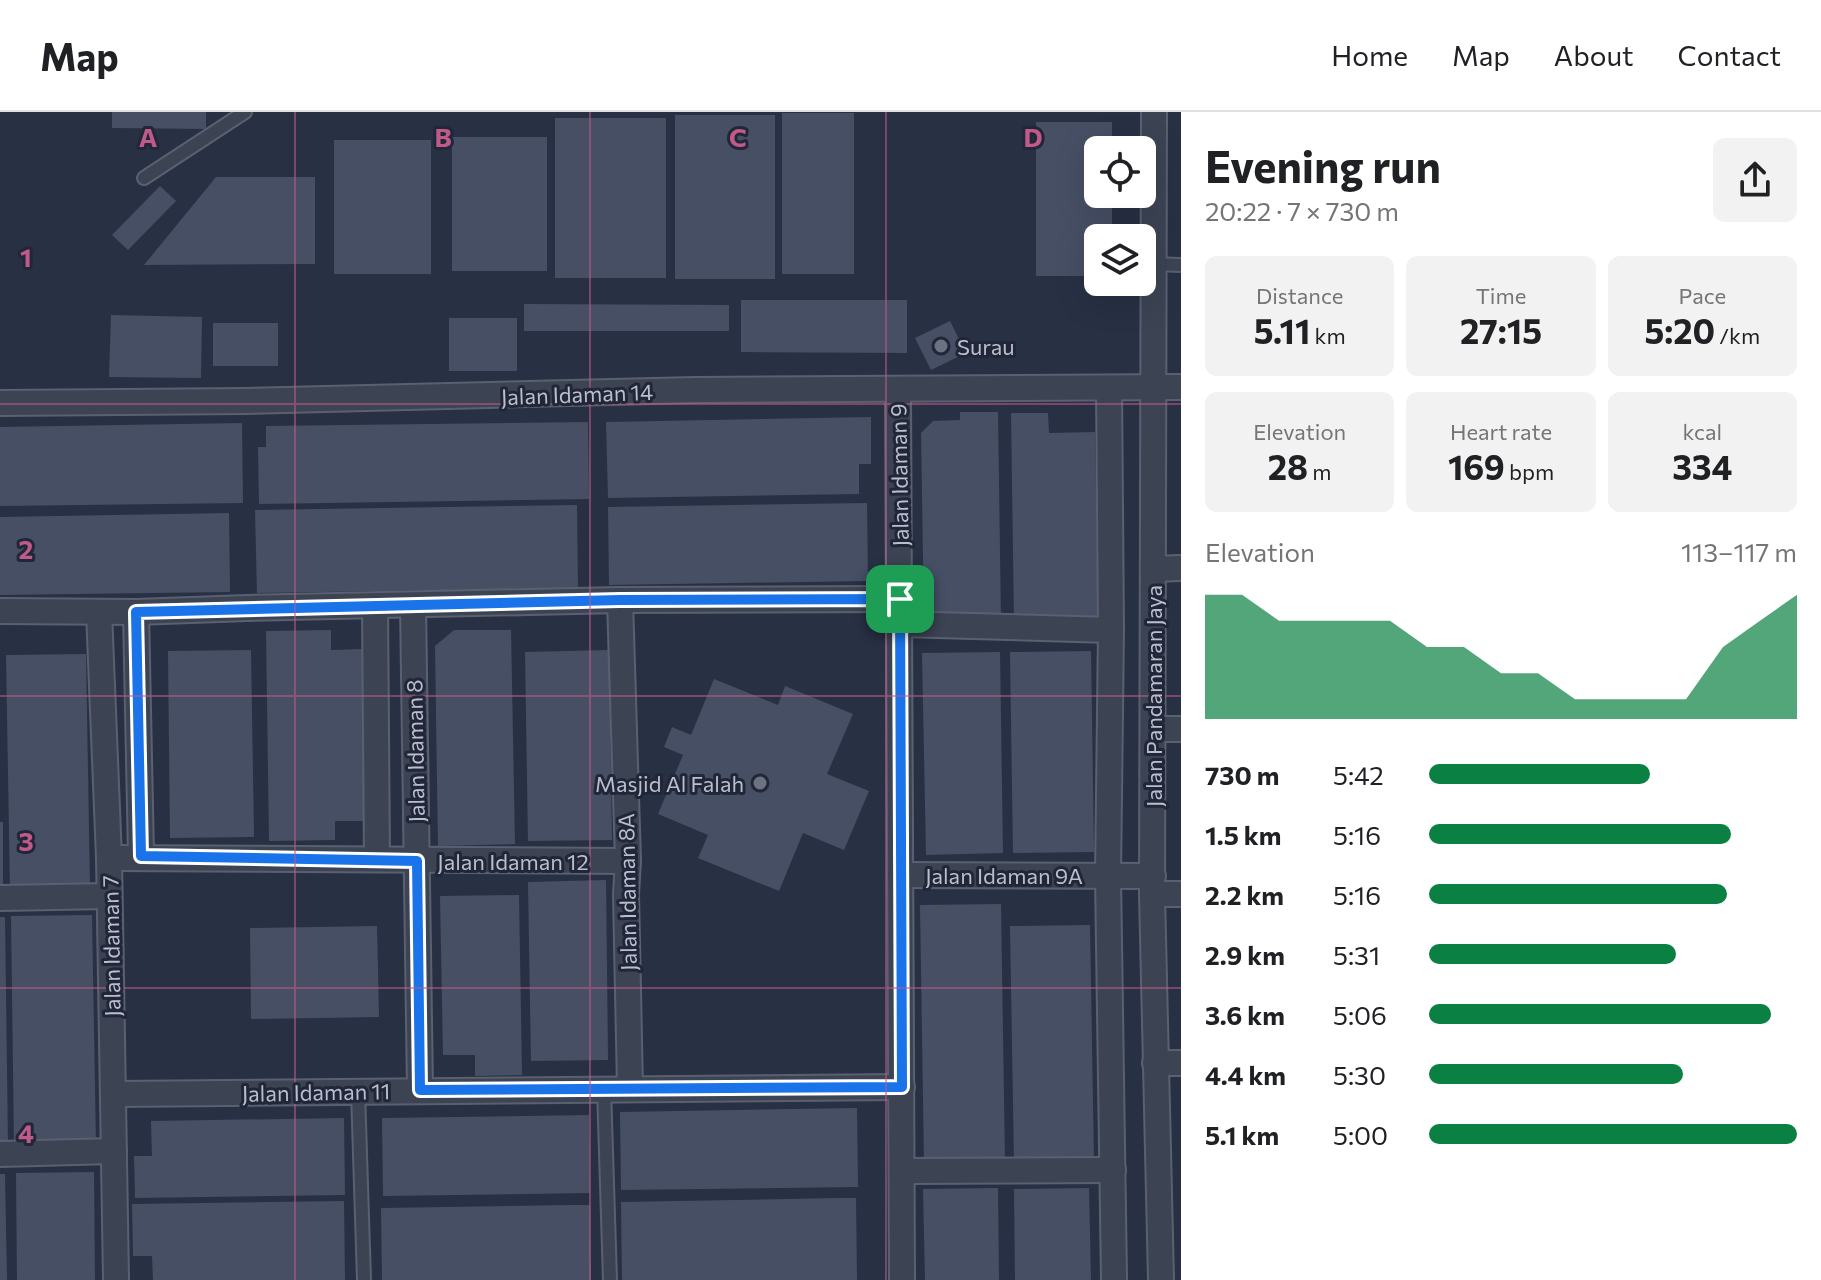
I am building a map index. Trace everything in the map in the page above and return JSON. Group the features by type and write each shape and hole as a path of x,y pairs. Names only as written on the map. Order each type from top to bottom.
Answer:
{"street":[{"name":"Jalan Pandamaran Jaya","path":"1153,224 1154,112"},
{"name":"Jalan Pandamaran Jaya","path":"1152,296 1153,885 1161,1280"},
{"name":"Jalan Idaman 14","path":"0,403 695,390 1181,387"},
{"name":"Jalan Pandamaran Jaya","path":"1109,388 1111,630 1108,876 1114,1280"},
{"name":"Jalan Idaman 9","path":"898,390 902,1280"},
{"path":"1153,569 1181,568"},
{"path":"0,611 136,612 620,600 900,599"},
{"name":"Jalan Idaman 8A","path":"620,600 628,861 630,1088"},
{"name":"Jalan Idaman 8","path":"413,605 420,1090"},
{"name":"Jalan Idaman 8","path":"375,606 377,859"},
{"name":"Jalan Idaman 7","path":"99,612 109,858 116,1280"},
{"name":"Jalan Idaman 7","path":"136,612 141,856"},
{"path":"900,624 1111,630"},
{"path":"1154,729 1181,729"},
{"name":"Jalan Idaman 12","path":"109,858 628,861"},
{"name":"Jalan Idaman 9A","path":"900,875 1108,876 1181,894"},
{"path":"0,898 109,896"},
{"path":"1155,1063 1181,1063"},
{"name":"Jalan Idaman 11","path":"114,1094 902,1087"},
{"path":"0,1154 114,1151"},
{"path":"902,1171 1113,1170"}],"lane":[{"path":"144,178 245,112"},
{"path":"1156,264 1181,265"},
{"path":"604,1088 610,1280"},
{"path":"358,1091 364,1280"}],"building":[{"path":"112,112 206,112 206,129 112,128"},
{"path":"782,113 854,113 854,274 782,274"},
{"path":"675,115 775,115 775,279 675,279"},
{"path":"555,118 666,118 666,278 555,278"},
{"path":"1036,122 1112,122 1112,136 1084,136 1084,208 1112,208 1112,224 1084,224 1084,276 1036,276"},
{"path":"452,137 547,137 547,271 452,271"},
{"path":"334,140 431,140 431,274 334,274"},
{"path":"216,177 315,177 315,264 144,265"},
{"path":"160,186 176,201 128,250 112,235"},
{"path":"741,300 907,300 907,353 741,352"},
{"path":"524,304 729,305 729,331 524,331"},
{"path":"111,315 202,317 201,378 109,377"},
{"path":"449,318 517,318 517,371 449,371"},
{"name":"Surau","path":"950,321 966,353 931,370 915,338"},
{"path":"213,323 278,323 278,366 213,366"},
{"path":"960,412 998,412 1001,620 924,621 921,433 933,421 960,420"},
{"path":"1011,413 1048,413 1049,433 1095,432 1098,621 1014,623"},
{"path":"871,417 871,464 859,464 859,494 608,498 606,422"},
{"path":"588,422 589,499 259,504 258,447 266,447 266,426"},
{"path":"242,423 243,503 0,506 0,427"},
{"path":"867,503 868,581 609,585 608,507"},
{"path":"577,505 578,588 257,593 255,510"},
{"path":"229,513 230,592 0,595 0,517"},
{"path":"331,630 331,650 362,649 365,821 335,821 335,840 269,841 266,631"},
{"path":"454,630 511,630 515,844 438,846 435,646"},
{"path":"251,650 254,837 170,838 168,651"},
{"path":"609,650 612,840 528,841 525,652"},
{"path":"1091,651 1094,852 1013,853 1010,652"},
{"path":"1000,652 1003,853 926,855 922,653"},
{"path":"86,654 90,889 10,890 6,655"},
{"name":"Masjid Al Falah","path":"714,679 778,705 785,686 853,714 827,774 869,791 844,850 803,833 779,891 698,858 708,835 658,814 683,755 664,747 672,727 691,735"},
{"path":"0,822 3,822 3,889 0,889"},
{"path":"606,880 608,1060 531,1061 528,882"},
{"path":"519,895 522,1075 475,1076 475,1055 443,1055 440,896"},
{"path":"1001,904 1005,1161 924,1162 920,905"},
{"path":"92,915 96,1145 14,1146 11,916"},
{"path":"0,917 5,917 8,1146 0,1146"},
{"path":"1090,925 1094,1162 1014,1163 1010,926"},
{"path":"377,926 379,1017 251,1019 250,928"},
{"path":"857,1108 858,1187 621,1190 620,1112"},
{"path":"589,1115 590,1193 383,1196 382,1118"},
{"path":"344,1118 345,1195 135,1198 134,1156 152,1156 151,1121"},
{"path":"94,1172 95,1280 17,1280 16,1173"},
{"path":"0,1174 5,1174 7,1280 0,1280"},
{"path":"998,1188 999,1280 925,1280 923,1189"},
{"path":"1089,1188 1091,1280 1015,1280 1014,1189"},
{"path":"856,1198 857,1280 622,1280 621,1202"},
{"path":"344,1201 345,1280 153,1280 152,1256 133,1256 132,1204"},
{"path":"590,1205 591,1280 382,1280 381,1208"}],"place":[{"name":"Surau","path":"941,346"},
{"name":"Masjid Al Falah","path":"760,783"}],"route":[{"path":"900,599 902,1087 420,1090 417,861 141,856 136,612 620,600 900,599"}]}
